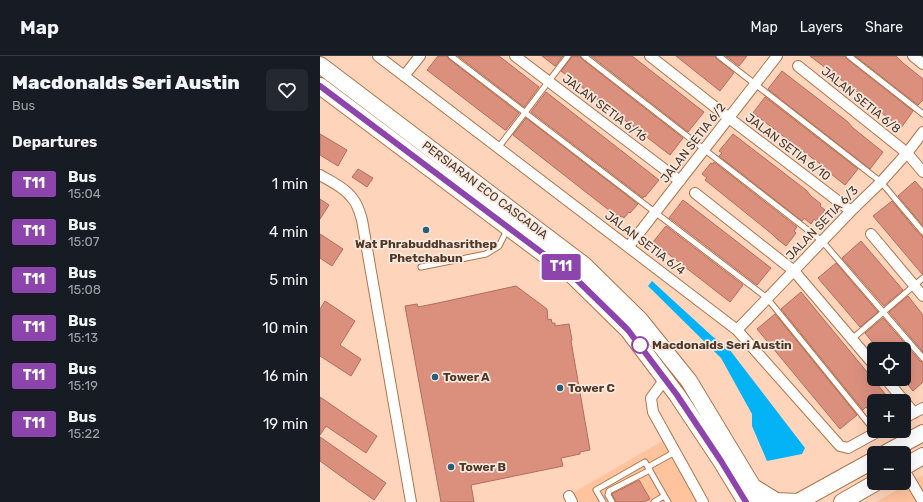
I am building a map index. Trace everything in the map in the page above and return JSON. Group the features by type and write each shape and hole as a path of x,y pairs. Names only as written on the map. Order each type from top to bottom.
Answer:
{"main road":[{"name":"PERSIARAN ECO CASCADIA","path":"320,65 584,266 635,315 689,381 762,502"},
{"name":"PERSIARAN ECO CASCADIA","path":"320,86 573,276 628,330 665,379 721,461 746,502"},
{"path":"902,446 923,434"},
{"path":"911,463 923,456"},
{"path":"721,461 738,502"},
{"path":"754,487 776,501 798,502 867,464"},
{"path":"842,502 867,488"}],"street":[{"name":"JALAN SETIA 6/4","path":"378,56 737,330 840,446 848,448 867,436"},
{"path":"404,76 420,56"},
{"name":"JALAN SETIA 6/16","path":"515,56 680,181"},
{"name":"JALAN SETIA 6/10","path":"650,56 851,211"},
{"name":"JALAN SETIA 6/2","path":"628,246 777,56"},
{"path":"913,56 923,64"},
{"name":"JALAN SETIA 6/8","path":"798,66 907,153 923,172"},
{"name":"JALAN SETIA 6/3","path":"737,330 851,211 881,182 907,153 923,132"},
{"path":"320,175 342,188 354,200 362,220 412,502"},
{"path":"695,193 794,271 867,357"},
{"path":"871,234 923,296"},
{"path":"665,379 651,398 653,412 703,502"},
{"path":"893,386 919,410"},
{"path":"911,485 918,500"}],"lane":[{"path":"451,56 767,298 867,420"},
{"path":"498,148 568,56"},
{"path":"584,56 822,241 923,358"},
{"path":"719,56 881,182 923,232"},
{"path":"849,56 923,114"},
{"path":"421,267 486,254 499,246 508,227"},
{"path":"852,339 923,278"},
{"path":"612,502 608,495 609,491 675,452"},
{"path":"603,502 596,490 645,462 668,502"},
{"path":"654,502 664,496"}],"shaded area":[{"path":"664,440 700,502 576,502 571,494"},
{"path":"923,475 923,502 876,502 897,490 911,490 911,482"}],"water":[{"path":"652,281 712,336 729,349 805,448 802,454 767,461 752,426 752,414 721,358 648,286"}],"building":[{"path":"438,56 447,56 519,113 506,130 427,70"},
{"path":"458,56 499,56 539,87 524,107"},
{"path":"542,56 563,56 555,66"},
{"path":"572,56 580,56 683,138 670,155 561,71"},
{"path":"591,56 632,56 704,112 688,132"},
{"path":"676,56 715,56 734,72 720,91"},
{"path":"726,56 747,56 739,66"},
{"path":"810,56 845,56 913,111 901,128"},
{"path":"855,56 896,56 923,79 923,100 918,105"},
{"path":"782,71 848,122 853,128 883,152 870,169 768,89"},
{"path":"546,92 659,180 645,197 644,196 643,198 531,112"},
{"path":"765,97 858,169 845,185 824,167 753,113"},
{"path":"526,118 638,204 624,218 621,216 619,218 513,135"},
{"path":"320,134 347,150 338,166 320,155"},
{"path":"733,134 806,190 821,204 820,206 825,210 816,221 814,219 811,224 804,218 802,221 719,156 722,153 719,151"},
{"path":"714,162 797,227 794,231 796,233 786,246 705,180 707,178 702,174 711,163 713,164"},
{"path":"358,169 373,178 367,187 352,177"},
{"path":"915,181 923,190 923,226 898,196"},
{"path":"320,199 329,205 320,219"},
{"path":"683,200 771,268 757,285 669,218"},
{"path":"892,201 920,235 923,236 923,274 873,216"},
{"path":"666,226 743,285 730,302 653,242"},
{"path":"320,234 343,249 332,266 320,258"},
{"path":"861,241 903,290 884,306 842,258"},
{"path":"836,263 878,312 860,327 818,278"},
{"path":"516,286 547,309 548,320 551,319 552,323 555,323 555,326 569,324 590,450 561,458 563,466 471,485 474,502 441,502 405,306 417,304 418,307"},
{"path":"801,292 867,372 867,386 879,386 885,394 867,394 867,408 866,407 863,410 781,309"},
{"path":"908,296 923,315 923,352 889,312"},
{"path":"325,301 355,321 340,345 361,359 351,376 320,356 320,309"},
{"path":"775,314 857,415 840,429 757,329"},
{"path":"883,318 904,342 872,342 865,333"},
{"path":"911,351 920,361 923,362 923,382 913,391 909,386 911,386"},
{"path":"320,397 377,436 366,453 326,426 320,435"},
{"path":"320,437 386,483 374,500 320,461"},
{"path":"639,480 650,499 644,502 616,502 612,494"}],"bus line":[{"name":"T11","path":"320,86 573,276 628,330 677,395 721,461 746,502"}],"place":[{"name":"Wat Phrabuddhasrithep Phetchabun","path":"426,230"},
{"name":"Macdonalds Seri Austin","path":"640,345"},
{"name":"Tower A","path":"435,377"},
{"name":"Tower C","path":"560,388"},
{"name":"Tower B","path":"451,467"}]}
